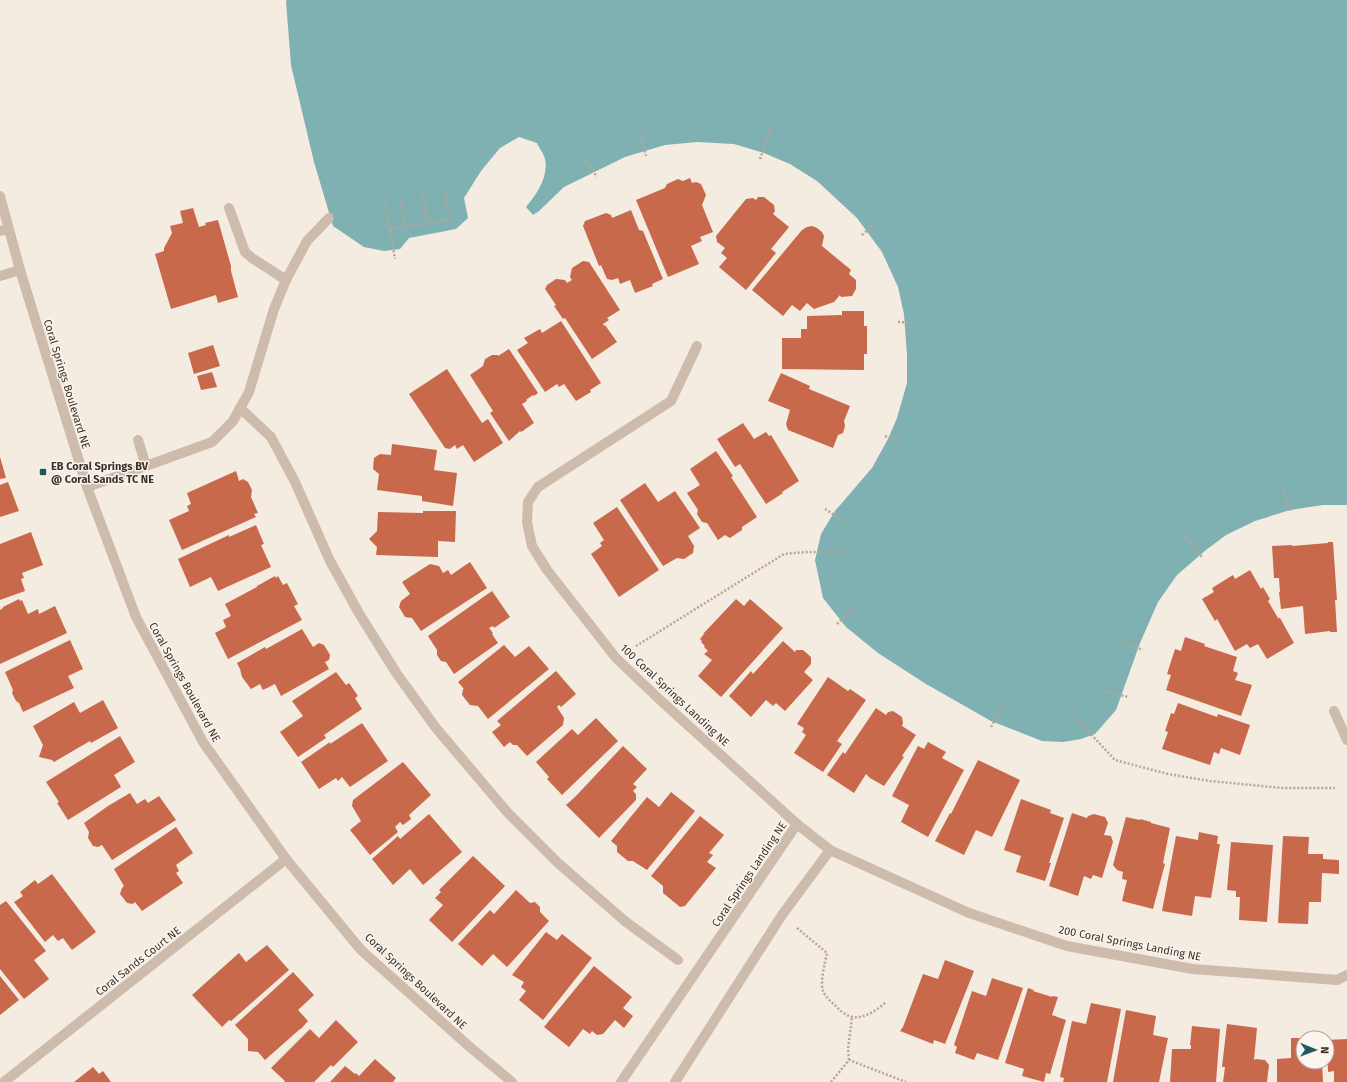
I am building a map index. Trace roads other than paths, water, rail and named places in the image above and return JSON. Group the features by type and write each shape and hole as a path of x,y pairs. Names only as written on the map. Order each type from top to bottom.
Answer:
{"street":[{"name":"Coral Springs Boulevard NE","path":"0,196 4,230 20,270 87,487 136,617 203,742 286,859 361,950 471,1048 512,1082"},
{"path":"230,208 245,252 286,280"},
{"path":"87,487 212,442 233,421 249,392 274,310 286,280 307,241 329,218"},
{"path":"0,276 20,270"},
{"name":"100 Coral Springs Landing NE","path":"697,346 671,401 538,487 528,502 527,522 532,546 547,570 616,658 658,699 797,824"},
{"path":"240,408 271,437 295,482 330,560 360,615 397,674 436,728 508,813 558,862 626,922 678,960"},
{"path":"138,440 146,466"},
{"path":"1334,711 1347,740"},
{"name":"Coral Springs Landing NE","path":"621,1082 797,824 830,850"},
{"path":"674,1082 782,915 830,850"},
{"name":"200 Coral Springs Landing NE","path":"830,850 969,913 1067,946 1193,969 1337,980 1347,975"},
{"name":"Coral Sands Court NE","path":"4,1082 286,859"}],"water":[{"path":"287,0 1347,0 1347,505 1323,505 1290,510 1255,521 1226,535 1177,575 1158,602 1140,643 1116,710 1095,734 1081,739 1063,742 1042,741 991,721 926,684 878,653 846,627 823,598 815,560 821,534 835,511 872,468 888,439 897,418 907,383 904,314 898,287 882,252 857,218 817,181 790,164 764,153 734,144 697,142 665,145 625,157 564,187 533,215 526,207 541,185 546,166 545,159 537,143 519,137 500,148 481,171 464,198 468,218 456,229 409,238 400,249 384,251 364,247 333,226 314,162 291,65"}],"place":[{"name":"EB Coral Springs BV @ Coral Sands TC NE","path":"43,472"}]}
